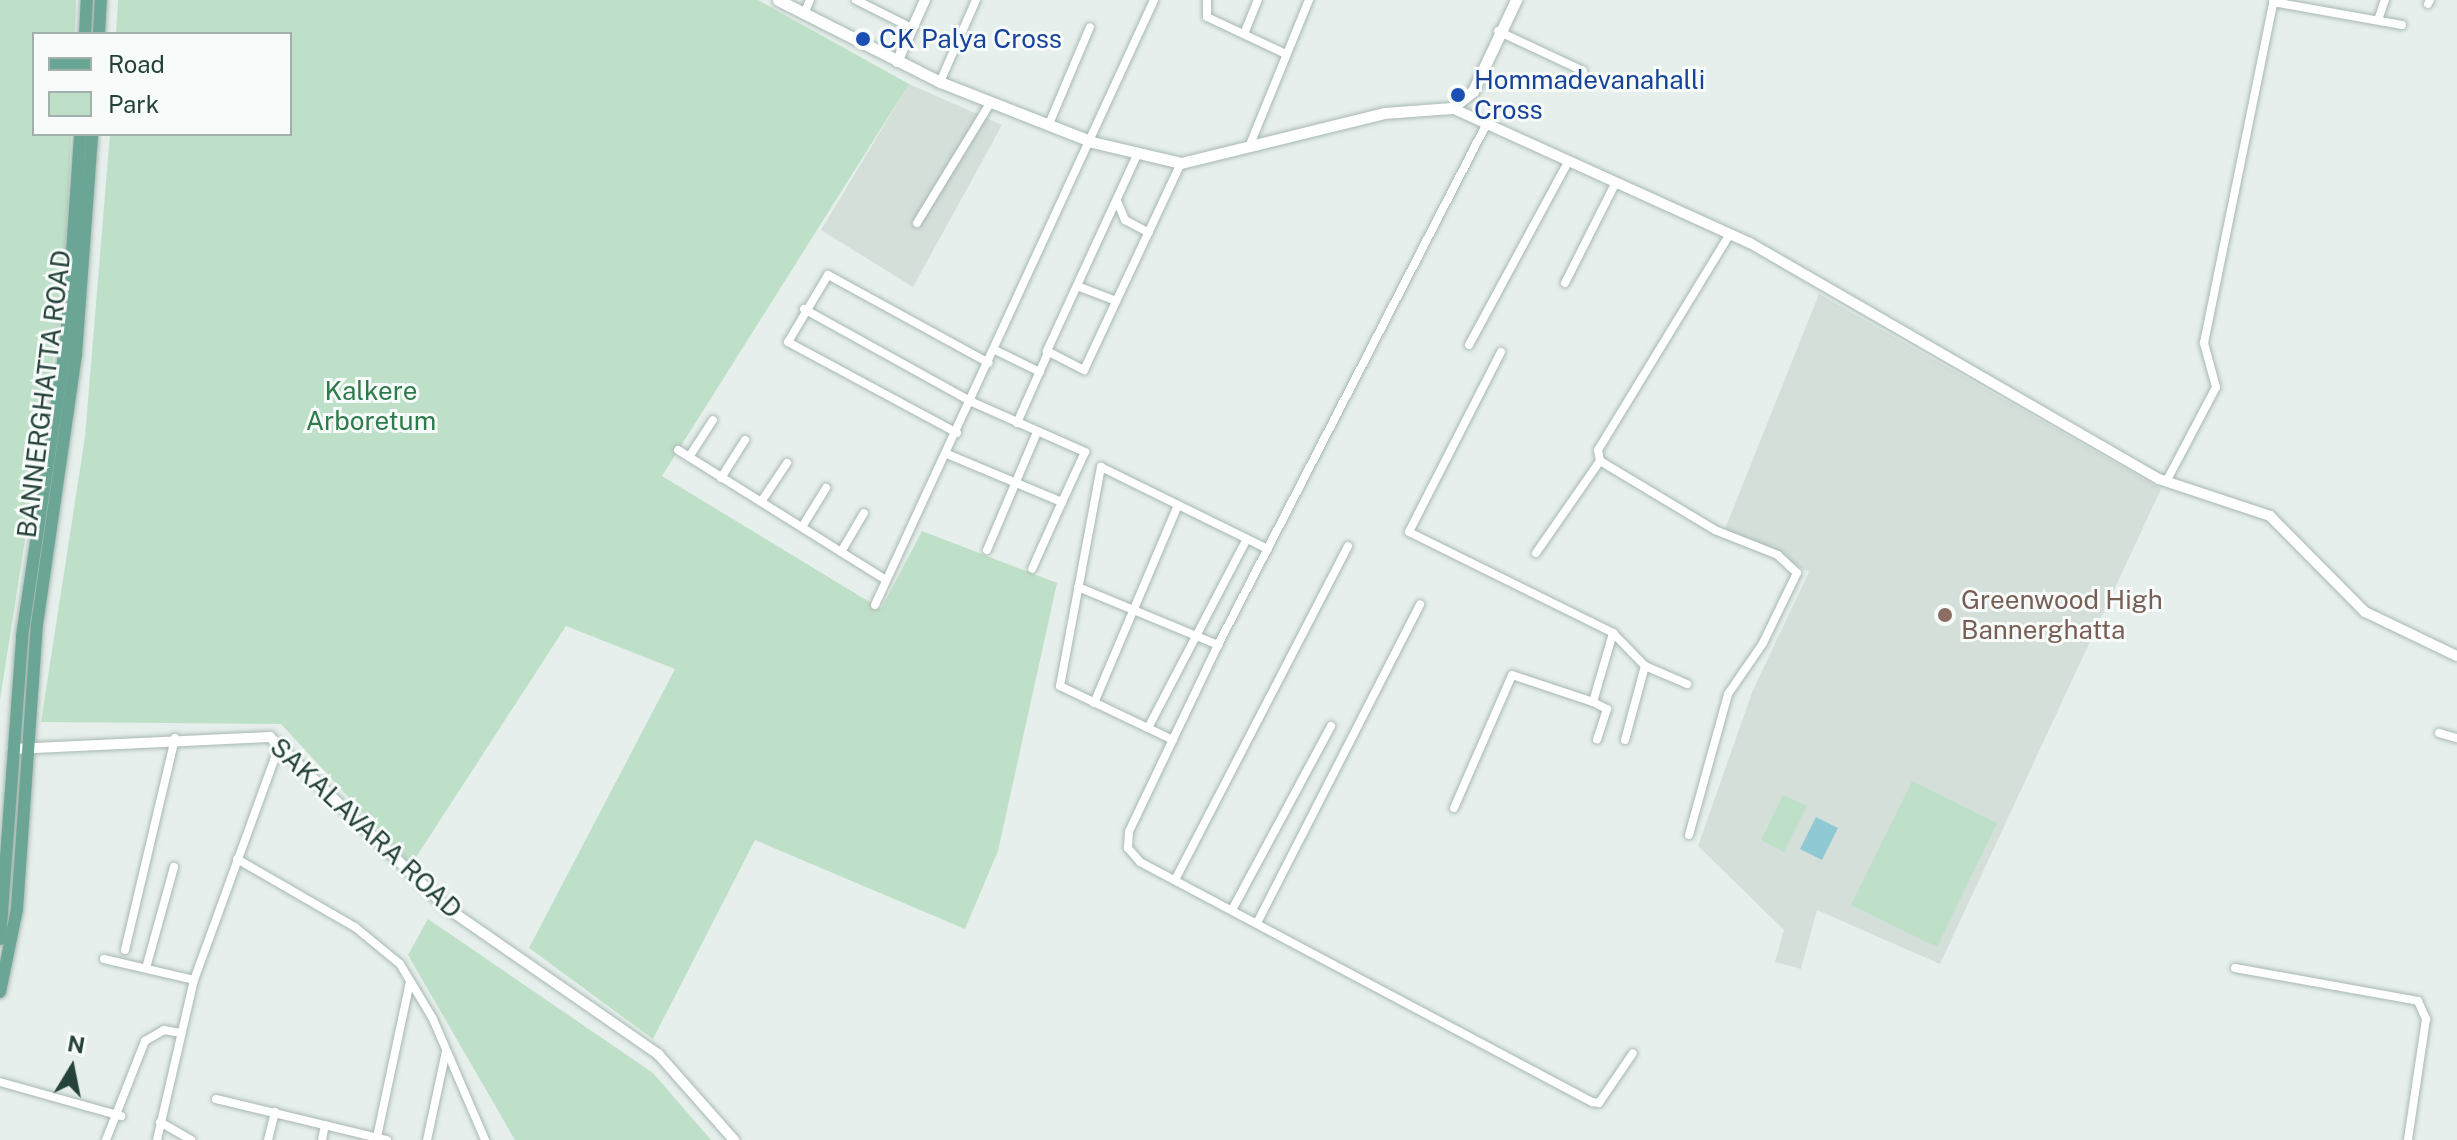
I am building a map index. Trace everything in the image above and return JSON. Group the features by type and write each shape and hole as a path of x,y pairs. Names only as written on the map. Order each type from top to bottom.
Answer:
{"main road":[{"path":"85,32 87,0"},
{"path":"99,32 101,0"},
{"path":"778,0 940,82 1092,142 1181,163 1384,113 1452,108 1473,91 1498,31 1516,0"},
{"name":"BANNERGHATTA ROAD","path":"0,992 20,884 22,636 66,341 80,136"},
{"name":"BANNERGHATTA ROAD","path":"0,939 19,749 76,354 92,136"}],"street":[{"path":"804,14 810,0"},
{"path":"856,0 912,28"},
{"path":"897,62 925,0"},
{"path":"940,82 976,0"},
{"path":"875,605 1092,142 1154,0"},
{"path":"1207,0 1207,17 1284,53"},
{"path":"1244,34 1258,0"},
{"path":"1248,148 1284,53 1309,0"},
{"path":"2340,12 2344,0"},
{"path":"2378,20 2385,0"},
{"path":"2166,482 2216,387 2204,343 2273,1 2402,25"},
{"path":"1049,124 1090,27"},
{"path":"1498,31 1583,71"},
{"path":"917,223 991,102"},
{"path":"1452,108 1730,234 2166,482 2270,516 2365,612 2456,654"},
{"path":"1486,125 1218,645 1127,841 1132,856 1592,1102 1599,1103 1633,1053"},
{"path":"1017,423 1137,155"},
{"path":"1469,345 1568,162"},
{"path":"1047,355 1090,368 1116,301 1181,163"},
{"path":"1565,283 1615,184"},
{"path":"1117,201 1125,220 1149,233"},
{"path":"1536,553 1600,461 1598,450 1730,234"},
{"path":"957,433 788,342 804,309 828,275 989,363"},
{"path":"1077,286 1116,301"},
{"path":"804,309 972,402 1085,452 1032,569"},
{"path":"995,350 1040,372"},
{"path":"1501,352 1409,532 1613,633 1645,666 1687,684"},
{"path":"689,457 713,420"},
{"path":"987,550 1037,432"},
{"path":"721,478 745,440"},
{"path":"678,450 886,580"},
{"path":"947,454 1062,502"},
{"path":"1600,461 1715,530 1778,555 1797,573 1763,643 1728,694 1689,835"},
{"path":"761,502 787,463"},
{"path":"1173,740 1060,686 1101,467 1268,549"},
{"path":"802,527 826,488"},
{"path":"1094,703 1178,505"},
{"path":"841,552 864,513"},
{"path":"1148,728 1247,539"},
{"path":"1175,880 1348,546"},
{"path":"1078,587 1218,645"},
{"path":"1257,923 1420,604"},
{"path":"1593,702 1613,633"},
{"path":"1625,740 1645,666"},
{"path":"1454,808 1512,675 1607,709 1597,739"},
{"path":"1232,910 1331,726"},
{"name":"SAKALAVARA ROAD","path":"19,749 257,733 279,746 447,908 658,1054 734,1140"},
{"path":"2439,733 2457,738"},
{"path":"125,950 175,738"},
{"path":"157,1140 194,980 279,746"},
{"path":"237,859 355,927 387,952 410,981 447,1050 485,1140"},
{"path":"146,968 174,867"},
{"path":"104,959 194,980"},
{"path":"2235,968 2418,1001 2426,1019 2408,1140"},
{"path":"377,1137 410,981"},
{"path":"106,1140 121,1116 145,1041 164,1030 181,1033"},
{"path":"427,1140 447,1050"},
{"path":"0,1082 121,1116"},
{"path":"216,1099 387,1140"},
{"path":"268,1140 275,1112"},
{"path":"160,1122 191,1140"},
{"path":"322,1140 325,1125"}],"shaded area":[{"path":"909,84 1002,125 913,287 821,230"},
{"name":"Greenwood High Bannerghatta","path":"1819,294 2161,489 1940,964 1817,910 1801,969 1775,962 1784,930 1698,846 1753,690 1809,572 1725,529"}],"green space":[{"path":"0,0 76,0 75,32 32,32 32,136 71,136 65,283 0,700"},
{"name":"Kalkere Arboretum","path":"118,0 758,0 909,84 662,476 881,609 922,531 1057,583 998,851 965,929 755,840 653,1039 529,948 675,669 566,626 411,865 281,724 41,722 85,437 110,136 292,136 292,32 116,32"},
{"path":"1912,781 1997,823 1937,947 1851,905"},
{"path":"1783,795 1807,806 1784,852 1761,840"},
{"path":"428,919 653,1073 711,1140 515,1140 408,955"}],"water":[{"path":"1816,817 1838,828 1822,860 1800,849"}],"place":[{"name":"CK Palya Cross","path":"863,39"},
{"name":"Hommadevanahalli Cross","path":"1458,95"},
{"name":"Greenwood High Bannerghatta","path":"1945,615"}]}
